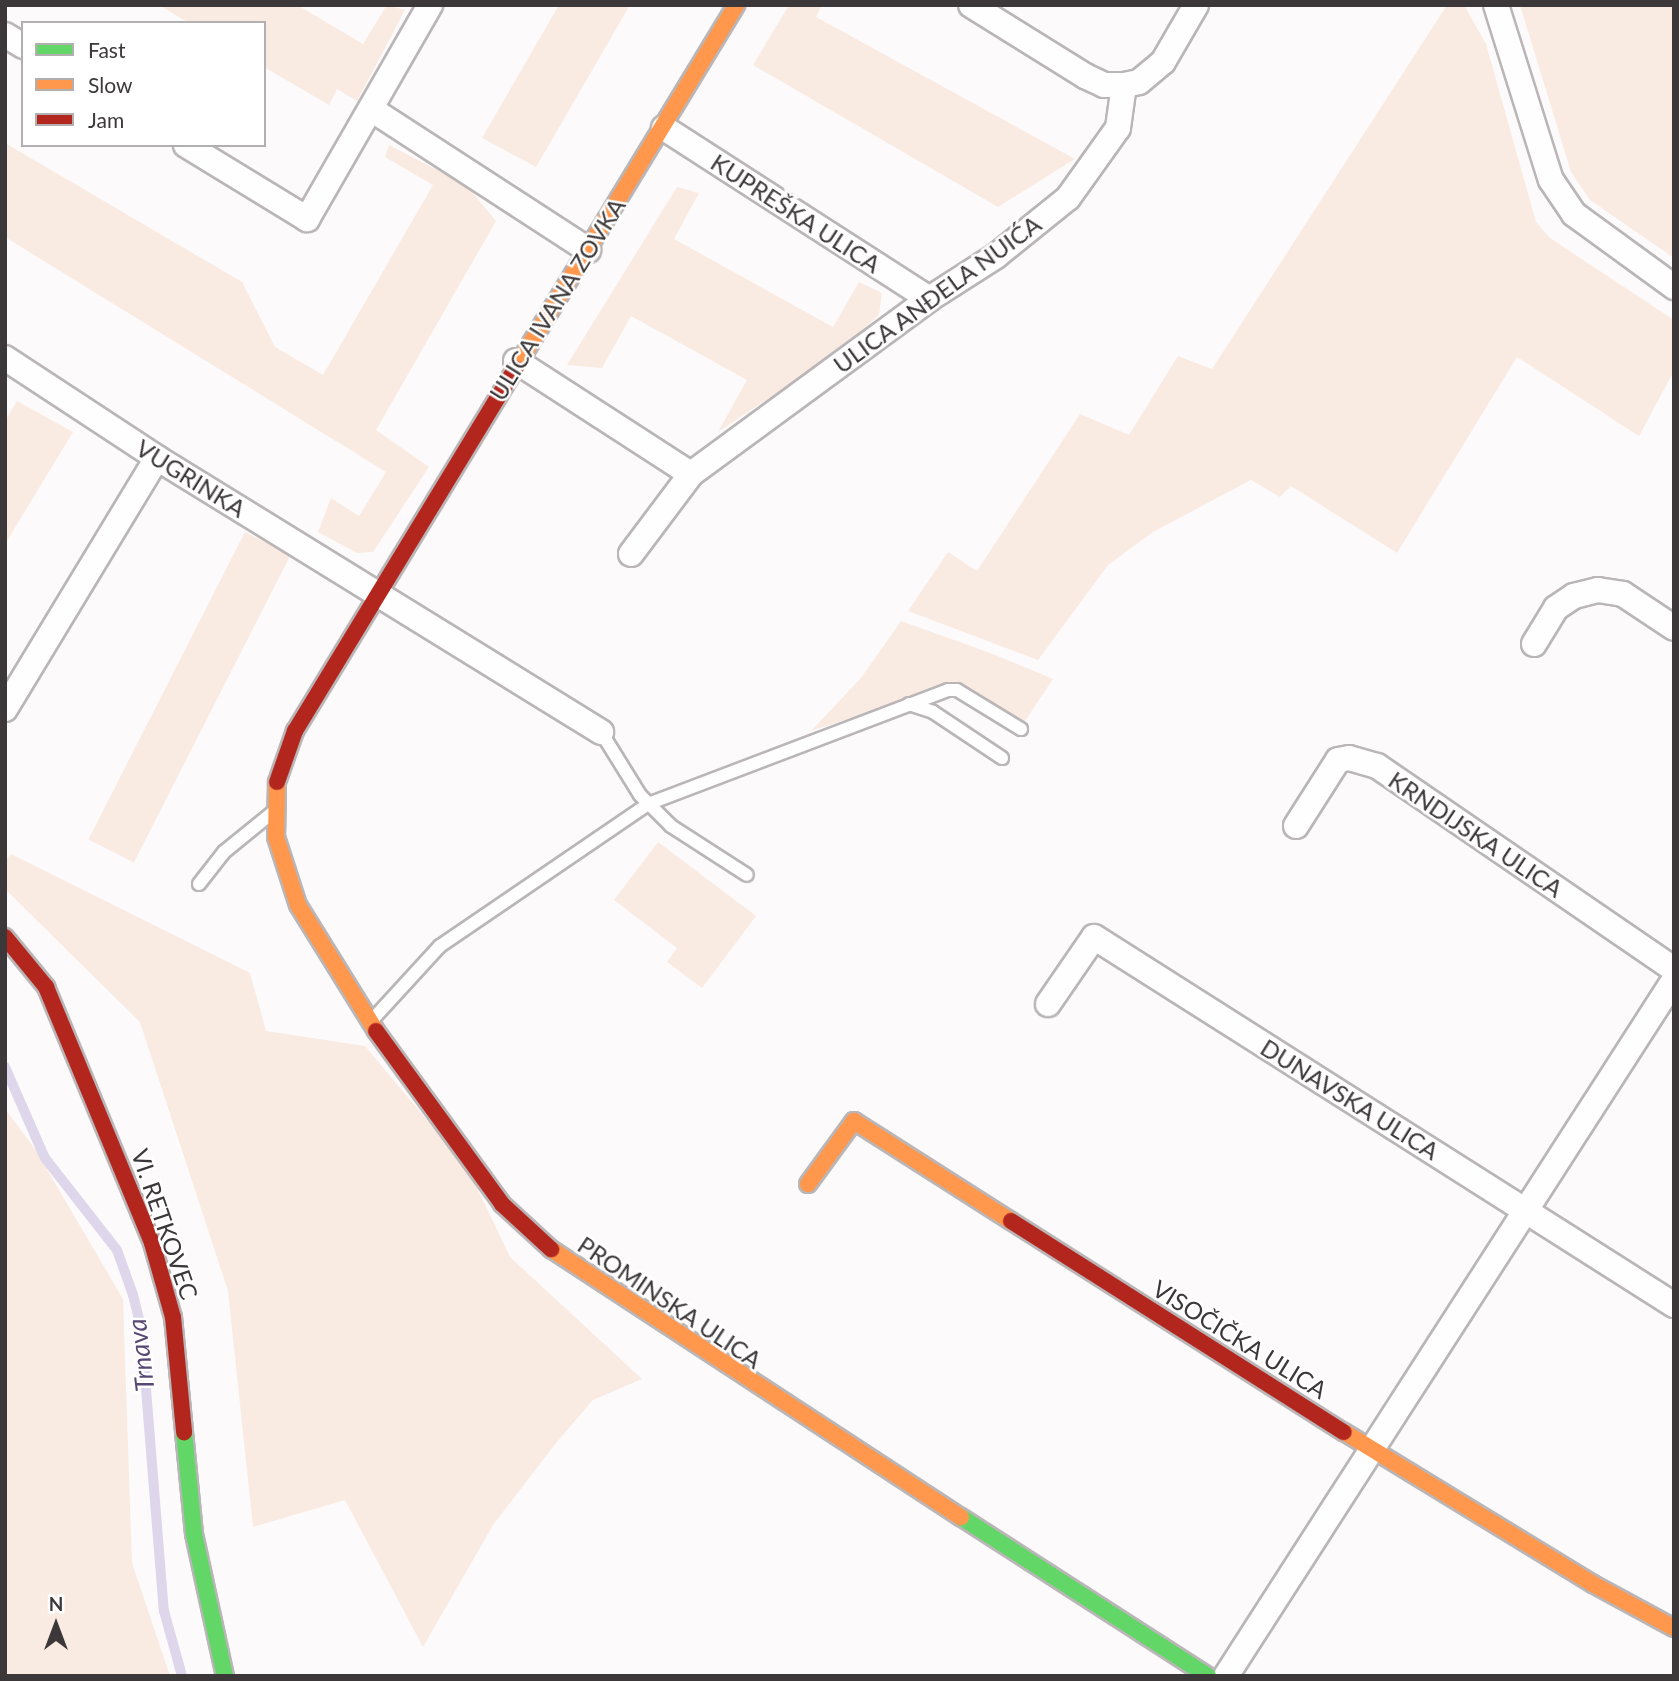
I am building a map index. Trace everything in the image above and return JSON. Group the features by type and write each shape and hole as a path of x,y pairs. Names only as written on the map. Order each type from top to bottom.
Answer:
{"street":[{"path":"189,147 307,219 430,5"},
{"name":"ULICA IVANA ZOVKA","path":"275,811 282,759 295,731 380,593 516,361 664,128 736,5"},
{"path":"971,5 1084,76 1104,85 1139,82 1158,68 1196,5"},
{"path":"1496,5 1551,180 1574,214 1674,287"},
{"path":"5,35 21,45"},
{"name":"ULICA ANĐELA NUIĆA","path":"631,554 691,474 929,299 996,256 1069,198 1118,128 1124,85"},
{"path":"371,109 588,250"},
{"name":"KUPREŠKA ULICA","path":"664,128 929,299"},
{"name":"VUGRINKA","path":"5,358 157,458 380,593"},
{"path":"516,361 691,474"},
{"path":"5,709 157,458"},
{"path":"1534,644 1556,608 1573,596 1598,590 1623,594 1674,628"},
{"path":"380,593 601,732"},
{"name":"KRNDIJSKA ULICA","path":"1296,827 1338,760 1349,758 1377,766 1674,970"},
{"name":"PROMINSKA ULICA","path":"275,811 276,837 298,905 371,1022 502,1204 547,1247 682,1339 1208,1676"},
{"name":"VI. RETKOVEC","path":"5,937 46,987 152,1243 173,1317 194,1534 225,1676"},
{"name":"DUNAVSKA ULICA","path":"1048,1004 1094,937 1674,1305"},
{"path":"1226,1676 1674,980"},
{"name":"VISOČIČKA ULICA","path":"808,1184 854,1121 1373,1449 1593,1584 1674,1628"}],"lane":[{"path":"371,1022 440,946 648,804 908,704 957,690 1021,729"},
{"path":"908,704 933,712 1002,758"},
{"path":"601,732 648,804 671,827 747,875"},
{"path":"199,884 224,852 275,811"}],"shaded area":[{"path":"159,5 297,5 363,44 387,5 405,10 357,101 337,89 329,105 266,68 266,21 186,21"},
{"path":"559,5 630,5 536,167 482,138"},
{"path":"789,5 822,5 816,17 1075,159 998,207 753,65"},
{"path":"1447,5 1464,5 1486,44 1536,222 1550,238 1674,320 1674,371 1639,436 1517,357 1397,553 1291,486 1280,497 1251,480 1153,532 1108,565 1038,660 908,611 948,552 977,571 1080,414 1129,435 1178,356 1212,369"},
{"path":"1520,5 1674,5 1674,258 1590,200 1571,172"},
{"path":"5,143 242,282 275,347 323,375 433,185 385,157 389,145 466,185 496,221 376,430 429,467 373,552 357,553 318,532 331,498 359,516 386,472 5,237"},
{"path":"677,187 699,193 674,239 833,327 859,282 882,293 879,315 838,352 718,432 747,380 631,316 602,368 567,365"},
{"path":"17,401 73,432 5,544 5,421"},
{"path":"245,532 290,555 134,863 88,839"},
{"path":"901,621 1053,679 1025,721 956,683 811,731 861,678"},
{"path":"658,842 756,916 702,988 667,962 677,948 614,900"},
{"path":"11,854 250,973 266,1031 365,1046 468,1169 510,1257 642,1379 593,1400 556,1443 493,1525 423,1647 345,1500 253,1527 228,1291 140,1022 5,889 5,861"},
{"path":"5,1109 35,1149 123,1299 132,1563 170,1676 5,1676"}],"waterway":[{"name":"Trnava","path":"5,1067 45,1158 117,1250 133,1295 141,1327 164,1611 182,1676"}],"traffic: fast":[{"path":"184,1432 194,1534 225,1676"},
{"path":"961,1517 1208,1676"}],"traffic: slow":[{"path":"515,369 736,5"},
{"path":"277,782 276,837 298,905 376,1031"},
{"path":"808,1184 854,1121 1011,1221"},
{"path":"551,1249 961,1517"},
{"path":"1344,1432 1593,1584 1674,1628"}],"traffic: jam":[{"path":"277,782 295,731 515,369"},
{"path":"5,937 46,987 152,1243 173,1317 184,1432"},
{"path":"376,1031 502,1204 551,1249"},
{"path":"1011,1221 1344,1432"}]}
